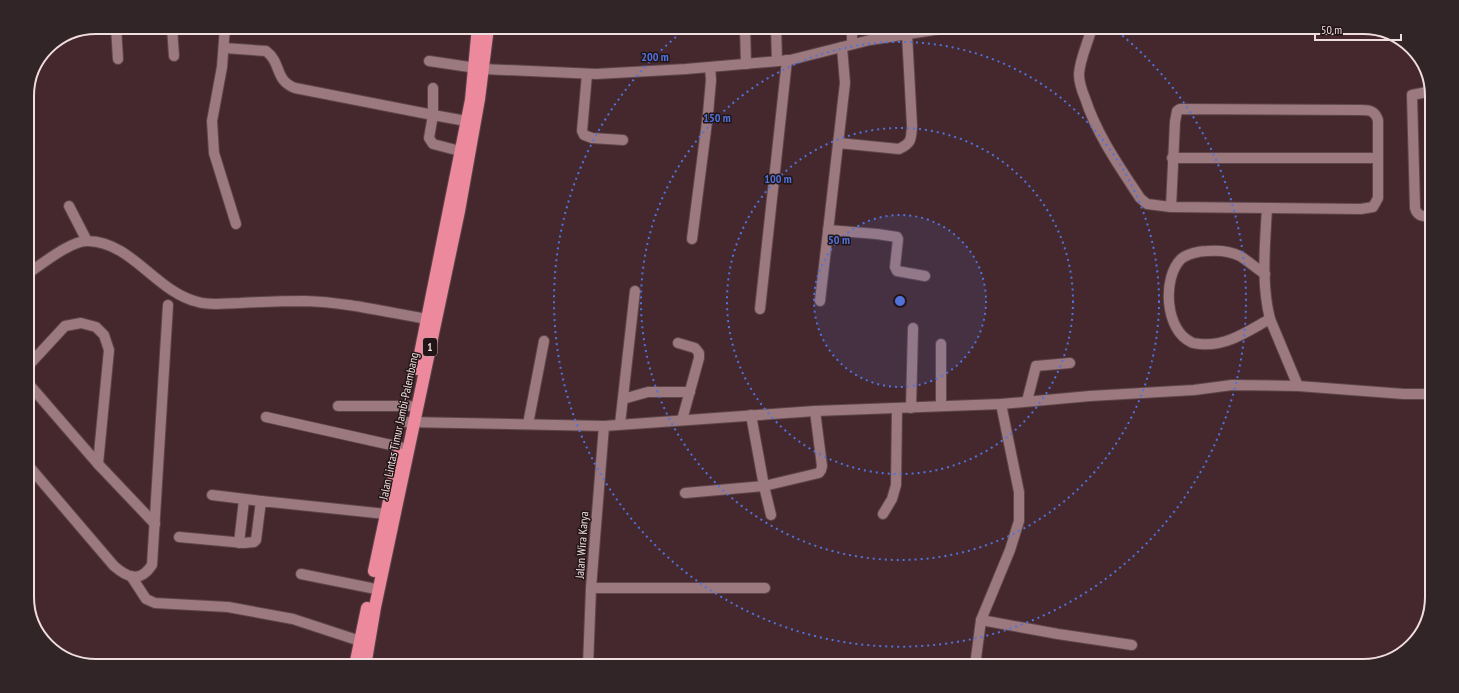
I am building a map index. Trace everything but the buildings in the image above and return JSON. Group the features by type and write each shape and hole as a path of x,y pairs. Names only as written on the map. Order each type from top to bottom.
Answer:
{"highway":[{"name":"Jalan Lintas Timur Jambi-Palembang","path":"366,659 410,422 459,212 479,99 478,34"},
{"name":"Jalan Lintas Timur Jambi-Palembang","path":"357,659 400,447 410,422 410,406 460,151 486,34"}],"street":[{"path":"116,34 118,59"},
{"path":"172,34 174,56"},
{"path":"225,34 218,93 212,121 214,153 236,224"},
{"path":"745,34 746,64"},
{"path":"760,309 782,61 777,34"},
{"path":"852,34 852,44"},
{"path":"429,61 478,69 587,74 782,61 870,40 907,34 912,140 907,145 899,149 838,143"},
{"path":"1090,34 1082,58 1079,75 1081,88 1087,106 1107,148 1140,198 1147,204 1171,207 1361,209 1373,207 1378,198 1378,120 1376,115 1368,110 1180,109 1176,114 1172,158 1171,207"},
{"path":"820,301 844,83 842,47"},
{"path":"224,48 266,51 271,55 277,65 282,79 287,85 295,88 466,121"},
{"path":"692,238 708,114 711,80 710,67"},
{"path":"587,74 582,131 584,135 592,138 623,140"},
{"path":"433,88 433,115 429,132 430,141 438,145 460,151"},
{"path":"1425,92 1412,95 1415,208 1416,213 1420,216 1425,216"},
{"path":"1172,158 1378,158"},
{"path":"69,206 86,241"},
{"path":"1267,208 1264,274 1265,291 1270,319 1298,386"},
{"path":"828,230 897,237 895,266 897,271 925,276"},
{"path":"34,269 51,257 75,244 86,241 106,244 124,254 171,290 197,302 217,304 305,301 320,302 367,308 427,319"},
{"path":"1264,274 1239,256 1219,250 1199,251 1182,258 1173,270 1168,295 1171,317 1178,332 1191,343 1207,345 1224,343 1244,334 1270,319"},
{"path":"620,424 635,291"},
{"path":"34,472 114,566 131,576 140,577 147,572 152,565 168,305"},
{"path":"34,359 65,326 81,323 96,327 104,335 109,350 98,464"},
{"path":"911,408 913,328"},
{"path":"528,424 544,340"},
{"path":"678,343 695,348 699,353 699,358 682,420"},
{"path":"941,344 941,406"},
{"path":"1027,401 1036,366 1070,364"},
{"path":"410,422 604,426 815,410 897,409 1001,404 1194,390 1232,385 1263,384 1404,394 1425,394"},
{"path":"34,390 98,464 155,524"},
{"path":"623,399 648,392 690,392"},
{"path":"976,659 981,620 1010,550 1019,521 1019,492 1001,404"},
{"path":"338,406 410,406"},
{"path":"883,514 892,499 896,485 897,409"},
{"path":"685,493 764,486 819,473 821,470 815,410"},
{"path":"751,415 771,515"},
{"path":"266,417 400,447"},
{"name":"Jalan Wira Karya","path":"588,659 591,588 604,426"},
{"path":"212,495 244,500 386,514"},
{"path":"239,543 244,500"},
{"path":"179,538 239,543 252,542 256,540 261,501"},
{"path":"302,574 371,588"},
{"path":"131,576 146,599 155,603 228,607 293,619 360,641"},
{"path":"591,588 765,588"},
{"path":"981,620 1058,634 1132,644"}]}
